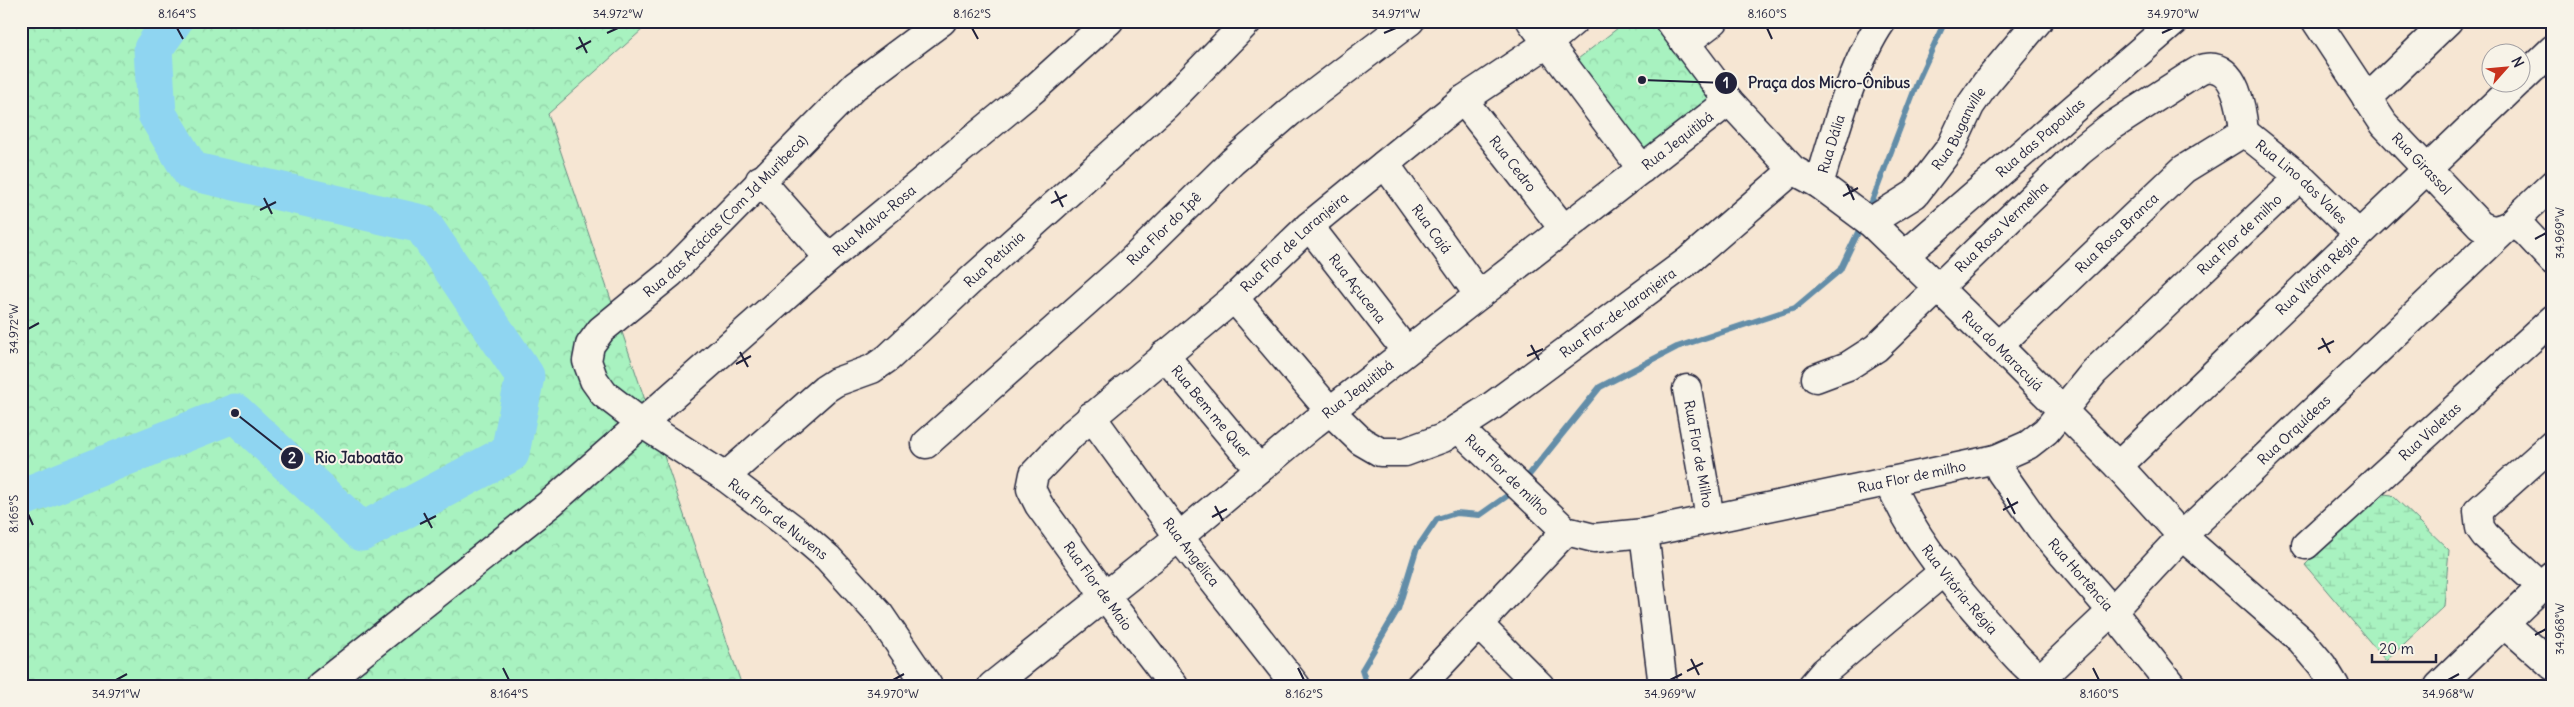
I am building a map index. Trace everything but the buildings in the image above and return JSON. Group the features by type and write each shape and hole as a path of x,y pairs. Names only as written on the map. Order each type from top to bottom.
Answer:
{"street":[{"name":"Rua das Acácias (Com Jd Muribeca)","path":"643,424 604,394 594,380 587,361 590,345 601,330 671,273 760,180 856,86 942,21"},
{"name":"Rua Malva-Rosa","path":"320,686 552,502 643,424 829,258 1034,89 1109,21"},
{"name":"Rua Petúnia","path":"725,477 825,389 836,382 872,369 888,358 970,281 1166,105 1248,21"},
{"name":"Rua Flor do Ipê","path":"926,444 1126,266 1254,143 1329,80 1410,21"},
{"path":"1531,21 1642,168"},
{"name":"Rua Flor de Laranjeira","path":"1031,483 1034,474 1048,458 1091,416 1234,298 1309,226 1463,100 1548,43 1574,21"},
{"name":"Rua do Maracujá","path":"1669,21 1729,101 1793,170 1819,184 1866,218 1905,255 2118,466 2182,536 2300,640 2322,665 2335,686"},
{"path":"1685,43 1714,21"},
{"name":"Rua Dália","path":"1819,184 1850,91 1875,32 1882,21"},
{"name":"Rua Buganville","path":"1866,218 1898,207 1921,188 1951,147 1970,106 1986,83 2038,21"},
{"name":"Rua das Papoulas","path":"1905,255 2175,21"},
{"path":"2367,99 2448,21"},
{"name":"Rua Girassol","path":"2318,22 2384,124 2480,225 2488,230 2496,231 2514,223"},
{"path":"2532,69 2553,49"},
{"name":"Rua Rosa Vermelha","path":"1816,378 1848,366 1876,348 2079,152 2116,124 2191,75 2204,68 2223,71 2229,78 2240,103 2244,132"},
{"name":"Rua Vitória Régia","path":"2118,466 2508,92"},
{"name":"Rua Cedro","path":"1463,100 1563,228"},
{"name":"Rua Jequitibá","path":"992,686 1179,537 1330,411 1563,228 1729,101"},
{"name":"Rua Lino dos Vales","path":"2244,132 2300,177 2358,234"},
{"name":"Rua Rosa Branca","path":"1998,346 2184,169 2244,132"},
{"name":"Rua Cajá","path":"1384,164 1479,295"},
{"name":"Rua Flor-de-laranjeira","path":"1234,298 1330,411 1361,441 1380,452 1406,452 1435,441 1458,428 1688,261 1793,170"},
{"name":"Rua Flor de milho","path":"1458,428 1566,531 1594,538 1644,533 1996,459 2034,440 2046,431 2094,372 2300,177"},
{"path":"760,180 829,258"},
{"name":"Rua Orquídeas","path":"2043,682 2182,536 2553,184"},
{"path":"2514,223 2526,232 2553,261"},
{"name":"Rua Açucena","path":"1309,226 1406,351"},
{"name":"Rua Violetas","path":"2306,545 2553,319"},
{"name":"Rua Bem me Quer","path":"1164,355 1259,469"},
{"name":"Rua Flor de Milho","path":"1687,389 1710,518"},
{"name":"Rua Angélica","path":"1091,416 1179,537 1296,686"},
{"name":"Rua Flor de Nuvens","path":"643,424 725,477 800,533 851,581 880,614 928,686"},
{"path":"2442,685 2547,581 2485,535 2480,528 2478,511 2553,444"},
{"name":"Rua Hortência","path":"1996,459 2002,472 2041,529 2112,611 2172,686"},
{"name":"Rua Vitória-Régia","path":"1890,481 1901,510 1944,571 2017,657 2043,682"},
{"name":"Rua Flor de Maio","path":"1031,483 1031,489 1039,505 1104,596 1174,686"},
{"path":"1420,686 1566,531"},
{"path":"1644,533 1663,686"},
{"path":"1812,686 1824,672 1944,571"},
{"path":"1478,624 1540,686"},
{"path":"2505,624 2549,657"}],"green space":[{"path":"21,21 652,21 548,114 742,686 21,686"},
{"path":"1627,21 1654,21 1711,99 1642,153 1574,62"},
{"path":"2376,493 2392,495 2449,550 2444,606 2386,661 2305,565"}],"waterway":[{"path":"21,498 235,413 362,532 510,453 525,376 422,224 191,171 157,114 153,49 173,21"},
{"path":"1868,212 1919,78 1945,21"},
{"path":"1525,480 1600,387 1677,347 1795,308 1840,270 1862,224"},
{"path":"1367,686 1362,670 1398,609 1416,550 1437,519 1456,513 1480,515 1514,491"}],"place":[{"name":"Praça dos Micro-Ônibus","path":"1642,80"},
{"name":"Rio Jaboatão","path":"235,413"}]}
